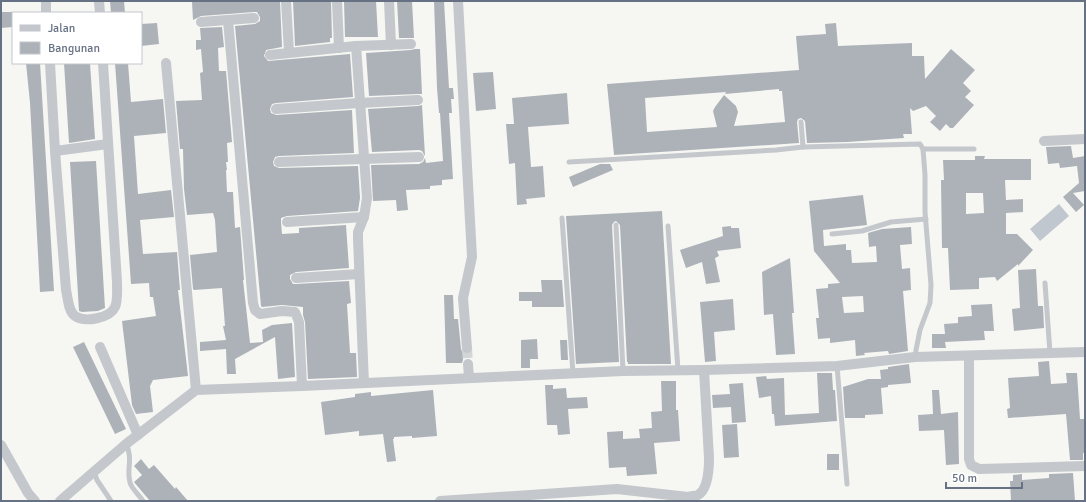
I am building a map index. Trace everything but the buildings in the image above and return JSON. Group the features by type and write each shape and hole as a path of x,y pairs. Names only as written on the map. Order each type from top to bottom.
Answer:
{"street":[{"path":"46,1 46,12"},
{"path":"99,1 100,12"},
{"path":"286,1 289,52"},
{"path":"337,1 339,48"},
{"path":"389,1 391,45"},
{"path":"458,1 472,257 463,298 467,348"},
{"path":"201,22 254,18"},
{"path":"228,20 253,303 255,310 260,314 282,311 295,312 299,322 302,386"},
{"path":"270,54 356,46 411,44"},
{"path":"356,46 367,198 364,217 358,232 364,383"},
{"path":"166,63 196,390"},
{"path":"50,64 66,290 71,310 75,316 95,319 110,314 115,306 117,282 103,64"},
{"path":"276,109 418,100"},
{"path":"1044,141 1085,139"},
{"path":"55,151 108,144"},
{"path":"279,162 419,157"},
{"path":"287,222 364,217"},
{"path":"296,278 359,274"},
{"path":"100,347 138,435"},
{"path":"60,501 126,444 196,390 623,371 837,366 915,357 1085,352"},
{"path":"969,356 969,459 971,465 979,469 1085,466"},
{"path":"468,364 469,378"},
{"path":"440,501 617,489 688,497 698,494 704,489 708,472 709,458 704,370"},
{"path":"1,445 28,493 35,501"}],"lane":[{"path":"801,122 803,147"},
{"path":"570,162 776,150 803,147 920,144 923,149 931,284 930,303 920,330 915,357"},
{"path":"923,149 974,149"},
{"path":"562,218 573,373"},
{"path":"832,234 862,231 891,222 926,219"},
{"path":"616,225 623,371"},
{"path":"668,226 678,370"},
{"path":"1045,283 1050,354"},
{"path":"837,366 847,484"},
{"path":"126,444 130,452 129,471 131,485 143,501"},
{"path":"94,472 97,480 111,501"}],"shaded area":[{"path":"1059,204 1069,216 1040,241 1030,229"}],"tunnel":[{"path":"467,348 468,364"}]}
